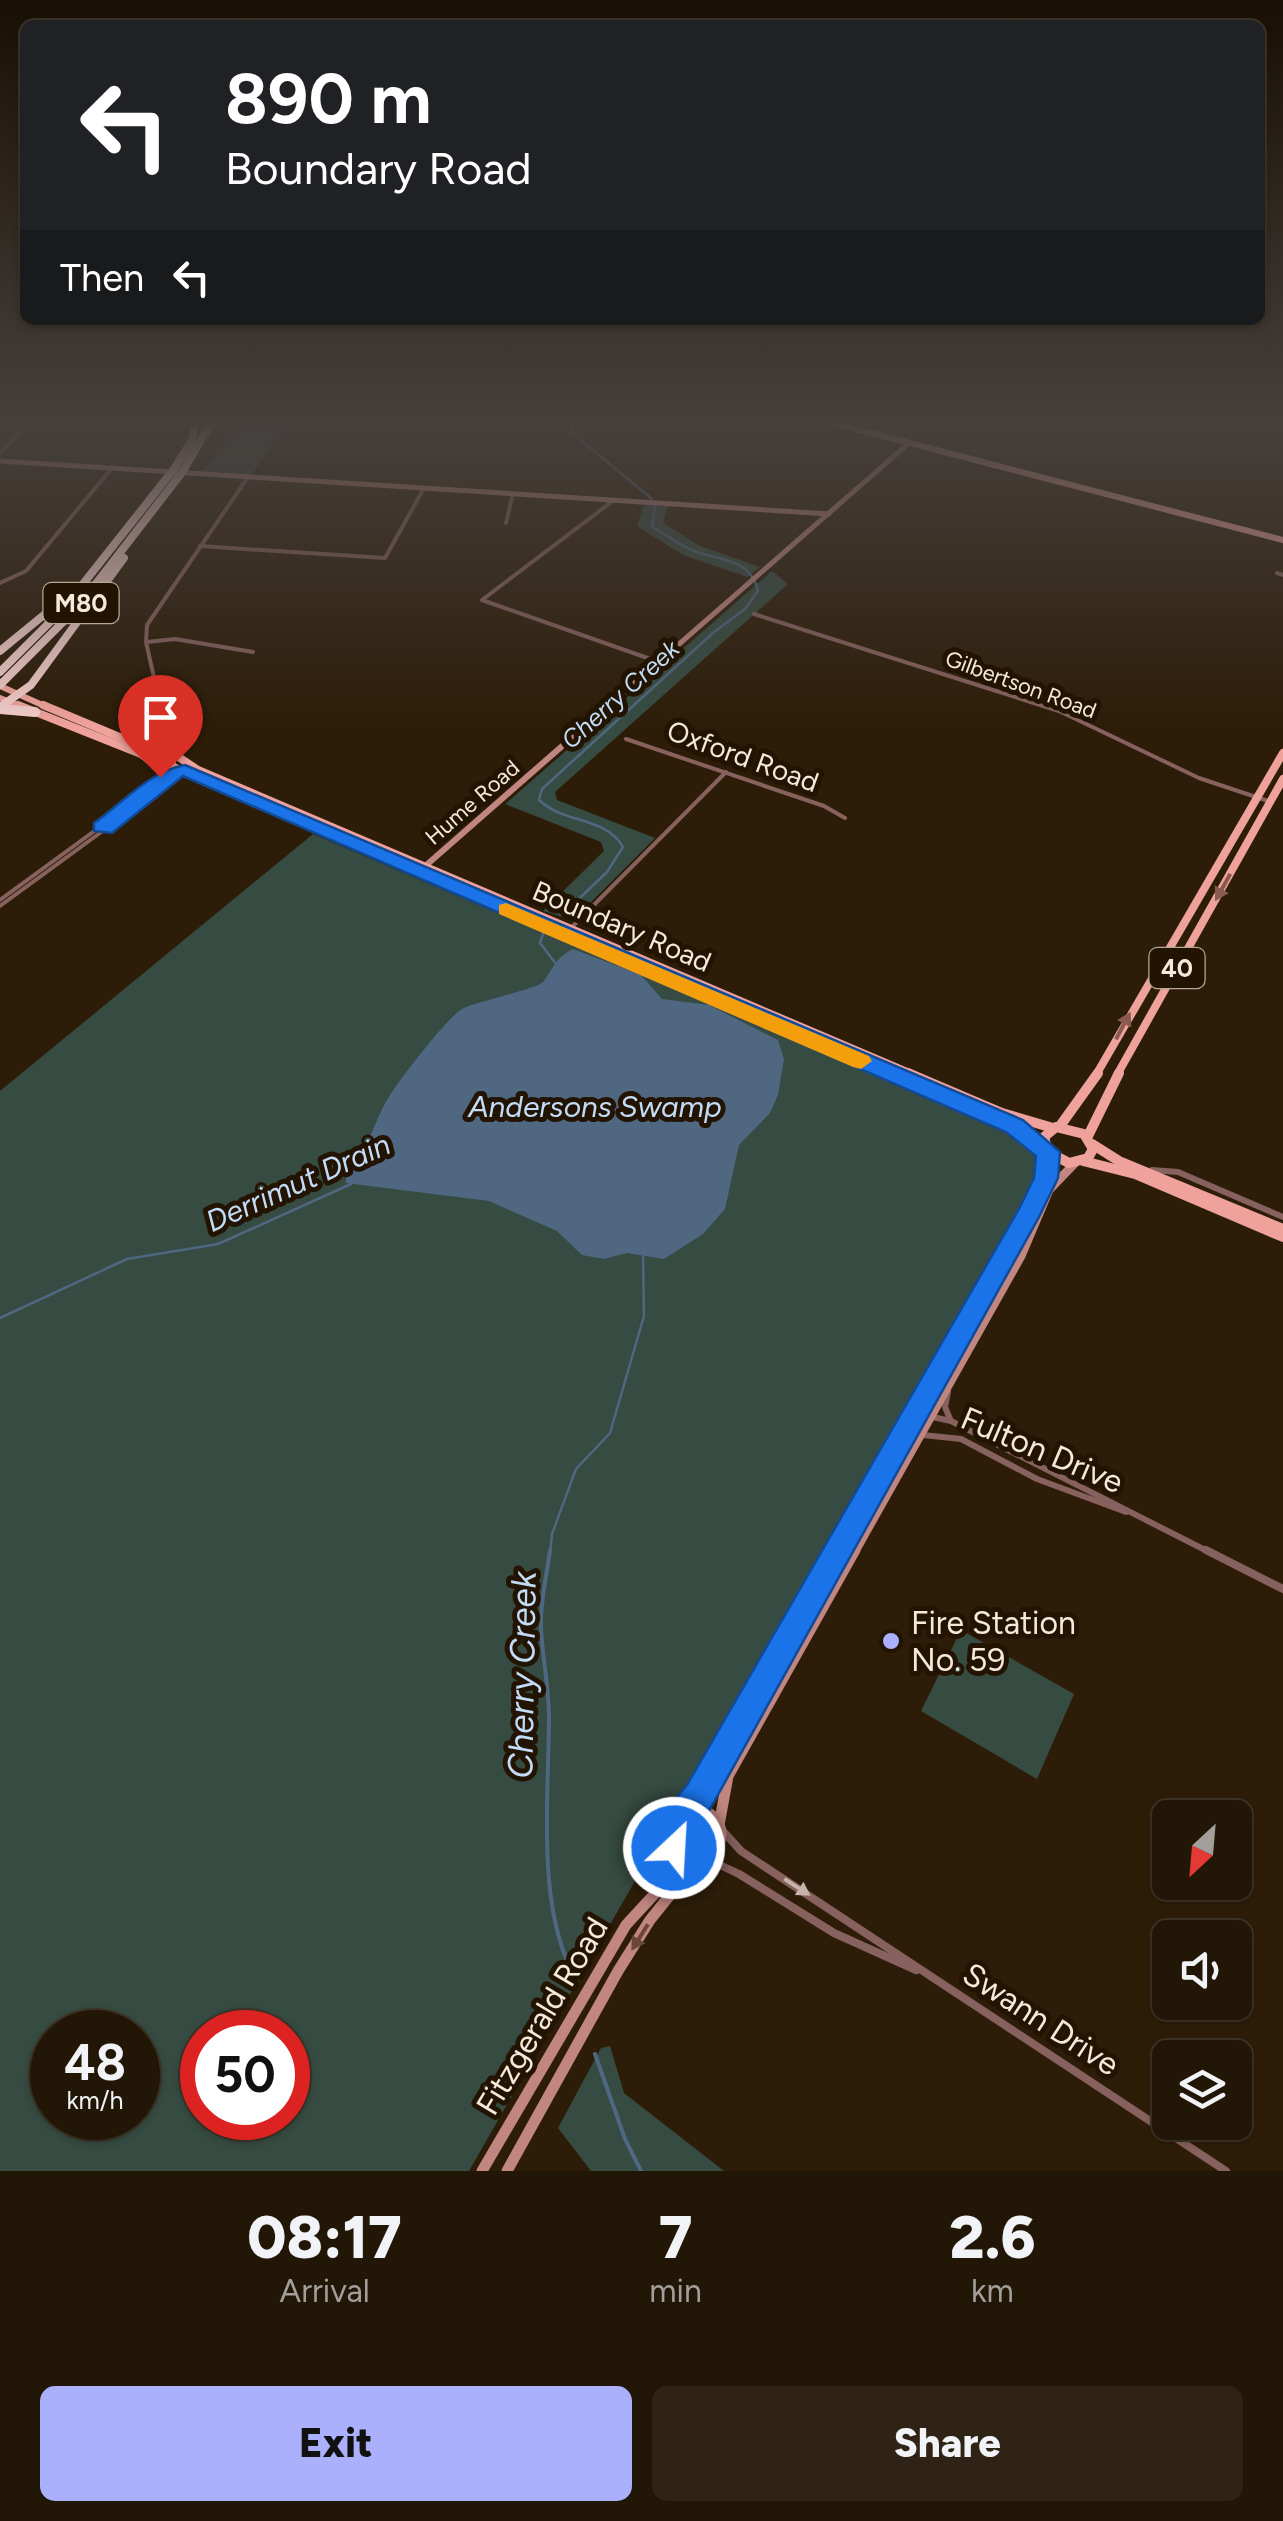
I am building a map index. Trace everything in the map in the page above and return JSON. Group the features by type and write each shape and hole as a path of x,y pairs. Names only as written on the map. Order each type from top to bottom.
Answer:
{"highway":[{"path":"0,651 48,614 129,524"},
{"name":"M80","path":"2,680 129,524"},
{"name":"M80","path":"2,680 68,618 142,524"},
{"path":"2,704 24,696 111,580 143,524"},
{"path":"2,704 35,712"}],"main road":[{"path":"1226,524 1283,539"},
{"path":"2,680 24,696 138,748 163,747"},
{"path":"35,712 155,764 171,760 163,747"},
{"path":"155,764 163,747"},
{"name":"40","path":"1046,1149 1046,1133 1056,1127 1090,1087 1283,753"},
{"name":"Boundary Road","path":"171,760 1014,1126 1046,1149"},
{"name":"Boundary Road","path":"171,760 185,770 422,869"},
{"path":"167,776 185,770"},
{"name":"40","path":"1079,1162 1092,1154 1090,1140 1096,1113 1283,779"},
{"name":"Boundary Road","path":"568,932 1002,1113 1056,1127"},
{"path":"1170,944 1187,950"},
{"path":"1056,1127 1072,1127 1144,1172 1283,1229"},
{"path":"1046,1149 1063,1162 1135,1174 1283,1238"}],"street":[{"path":"0,583 26,570 65,524"},
{"path":"0,903 158,790 167,776 171,760 163,747 146,642 152,616 215,524"},
{"path":"200,546 387,558 405,524"},
{"path":"582,524 482,600 659,662"},
{"name":"Hume Road","path":"422,869 817,524"},
{"name":"Gilbertson Road","path":"754,614 1059,712 1199,778 1271,802"},
{"path":"146,642 174,639 252,652"},
{"name":"Oxford Road","path":"626,739 824,806 844,818"},
{"path":"103,828 156,786 162,771 155,764"},
{"path":"568,932 726,772"},
{"path":"1046,1149 1046,1178 1031,1210 691,1810 679,1817 674,1838 686,1856 702,1859 716,1850 728,1776 1021,1256 1050,1190 1079,1162"},
{"path":"1144,1172 1178,1172 1283,1217"},
{"name":"Fulton Drive","path":"950,1379 945,1407 950,1421"},
{"path":"896,1447 918,1418 928,1416"},
{"name":"Fulton Drive","path":"928,1416 950,1421 1283,1589"},
{"name":"Fulton Drive","path":"916,1437 932,1433 961,1440 1037,1479 1147,1520"},
{"path":"1037,1479 1042,1466"},
{"path":"691,1810 710,1814 719,1826"},
{"name":"Swann Drive","path":"719,1826 741,1851 1226,2171"},
{"name":"Fitzgerald Road","path":"482,2171 616,1941 662,1887 669,1872 674,1838"},
{"name":"Swann Drive","path":"702,1859 739,1874 834,1933 928,1976"},
{"name":"Fitzgerald Road","path":"506,2171 634,1946 702,1859"}],"green space":[{"path":"665,524 700,546 760,567 747,577 683,555 637,526"},
{"path":"772,571 788,584 555,792 557,800 655,838 573,920 543,911 604,851 601,842 505,804"},
{"path":"313,834 1029,1141 1043,1168 469,2171 0,2171 0,1091"},
{"path":"961,1630 1074,1694 1037,1779 921,1711"},
{"path":"610,2046 624,2093 724,2171 591,2171 558,2128 601,2048"}],"water":[{"name":"Andersons Swamp","path":"573,949 641,975 662,999 709,1005 778,1040 784,1059 778,1095 770,1113 739,1145 725,1209 703,1234 664,1259 627,1253 604,1259 582,1255 557,1231 489,1201 346,1183 346,1171 361,1153 392,1092 446,1023 462,1009 538,985"}],"waterway":[{"name":"Cherry Creek","path":"562,915 607,872 623,847 606,830 549,808 539,800 542,789 714,632 745,609 758,591 741,566 683,546 652,524"},
{"name":"Cherry Creek","path":"544,931 540,943 556,964"},
{"name":"Derrimut Drain","path":"0,1318 127,1259 218,1244 351,1184"},
{"name":"Cherry Creek","path":"550,1553 552,1534 576,1469 610,1433 644,1316 643,1255"},
{"name":"Cherry Creek","path":"550,1550 541,1617 549,1717 547,1852 555,1921 577,1980"},
{"name":"Cherry Creek","path":"595,2054 625,2139 641,2171"}],"slow traffic":[{"path":"506,909 861,1061"}],"place":[{"name":"Fire Station No. 59","path":"891,1641"}],"route":[{"path":"160,777 148,793 101,827 106,829 153,795 171,773 185,770 1014,1126 1048,1152 1046,1178 1031,1210 691,1810 679,1817 674,1848"}]}
